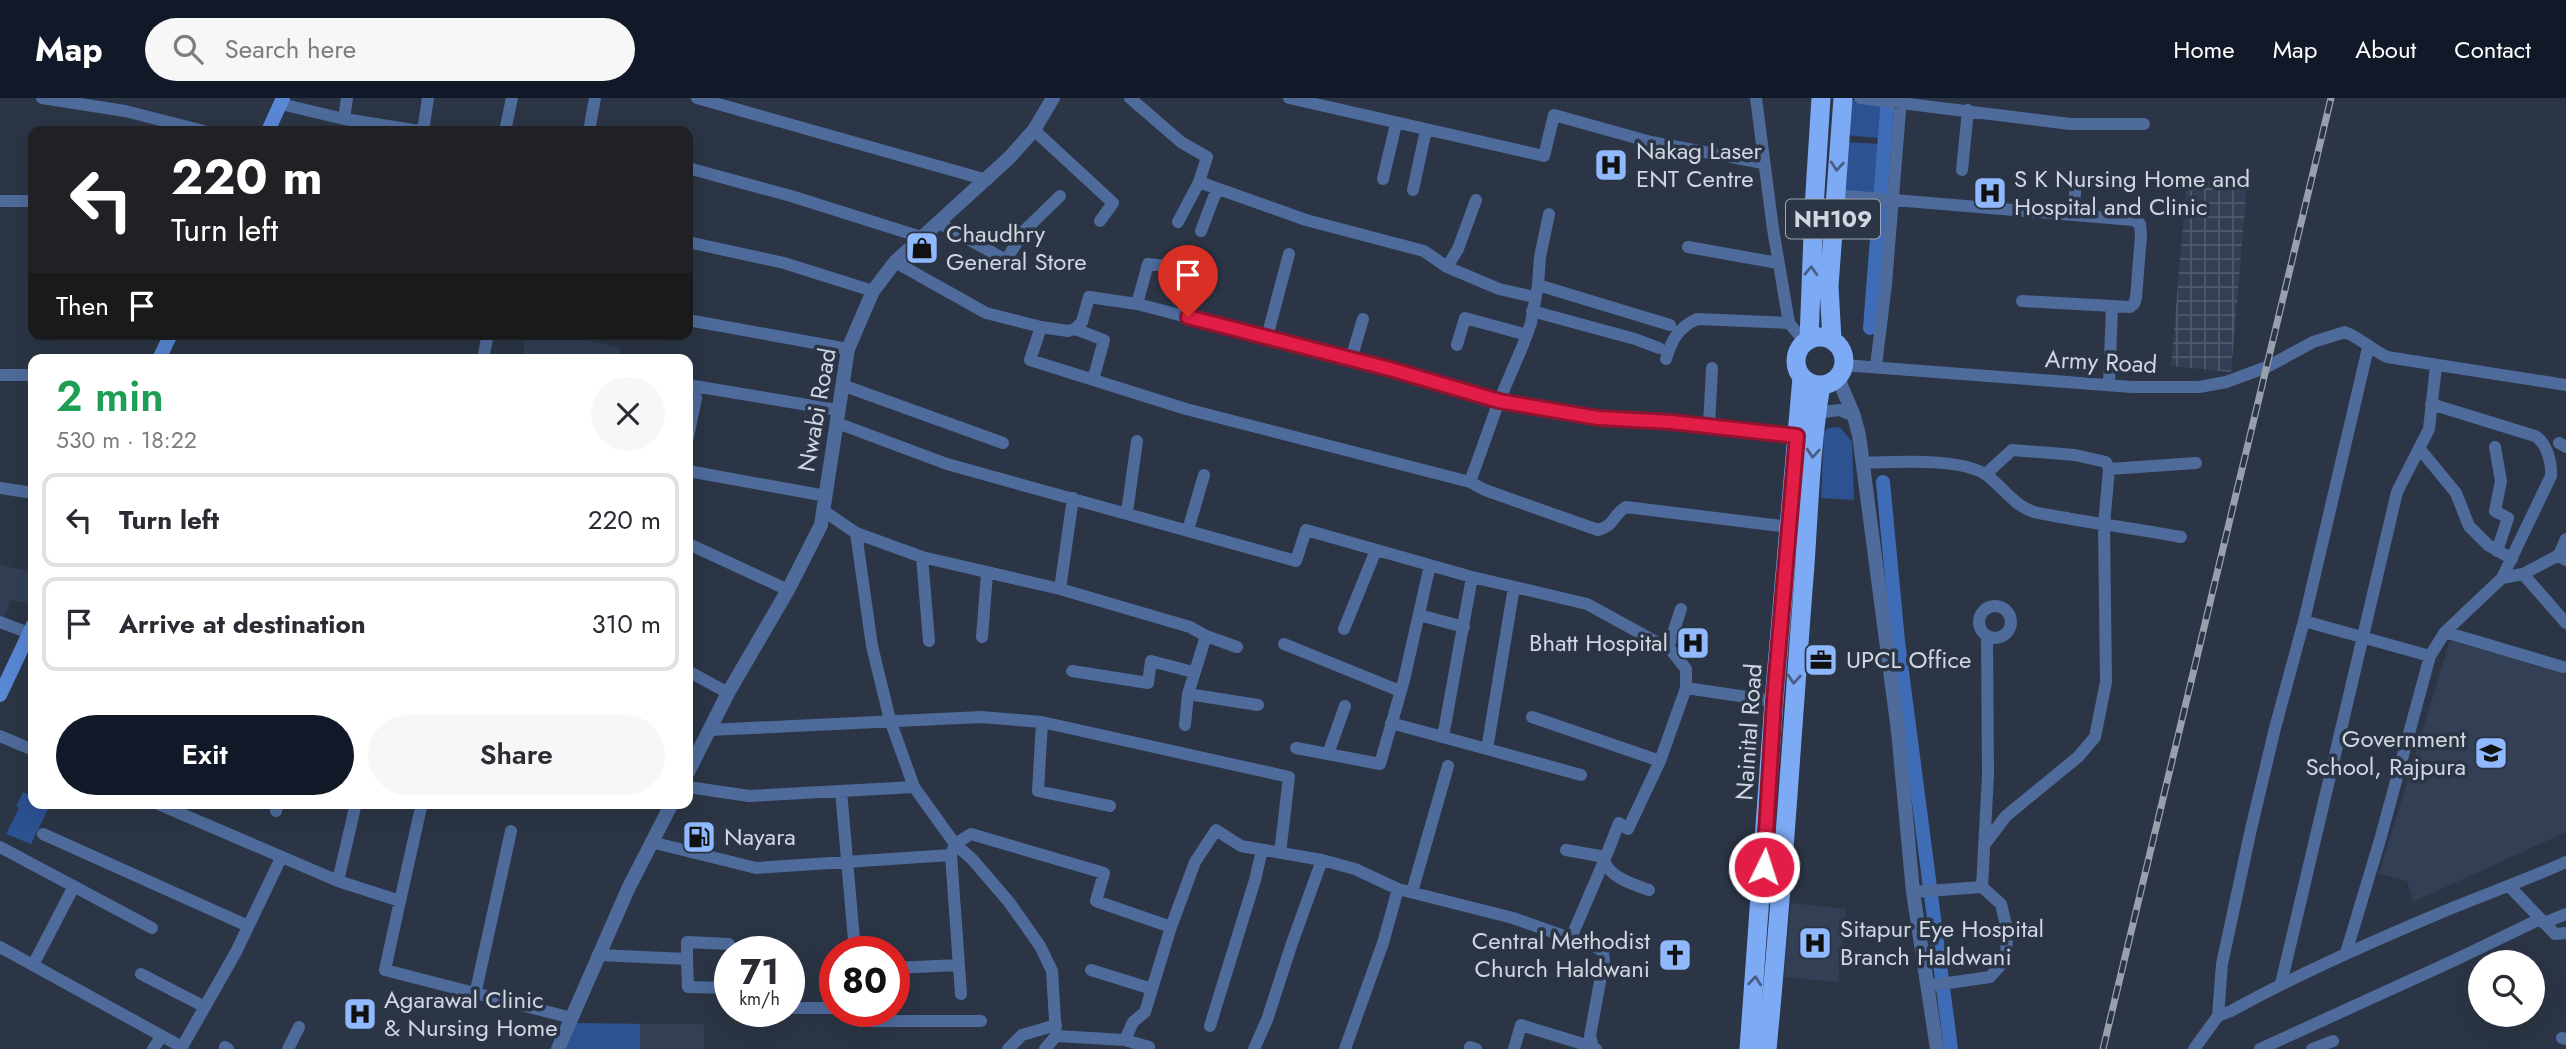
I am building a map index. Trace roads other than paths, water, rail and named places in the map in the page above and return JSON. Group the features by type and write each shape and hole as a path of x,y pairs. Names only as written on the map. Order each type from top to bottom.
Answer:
{"highway":[{"name":"NH109","path":"1807,341 1821,98"},
{"name":"NH109","path":"1832,340 1829,286 1843,98"},
{"path":"1818,337 1832,340 1841,351 1834,376 1809,383 1802,377 1796,360 1797,354 1807,341 1818,337"},
{"name":"Nainital Road","path":"1749,1049 1816,412 1834,376"},
{"name":"Nainital Road","path":"1767,1049 1778,939 1782,733 1774,701 1802,377"}],"main road":[{"path":"270,126 282,101"},
{"path":"0,695 28,635"}],"street":[{"path":"43,98 125,111 184,126"},
{"path":"344,119 348,98"},
{"path":"422,126 428,98"},
{"path":"506,126 512,98"},
{"path":"590,126 595,98"},
{"path":"697,98 988,180"},
{"name":"Nwabi Road","path":"693,762 821,525 848,349 873,291 895,262 988,180 1034,130 1053,98"},
{"path":"1130,98 1181,142 1207,157 1199,183 1178,222"},
{"path":"1289,98 1544,156 1554,115 1651,142 1763,163"},
{"path":"1756,98 1763,163 1788,323 1807,341"},
{"path":"1860,98 2070,124 2144,124"},
{"path":"282,101 344,119 389,126"},
{"path":"1876,366 1884,200 1894,101"},
{"path":"1962,170 1968,110"},
{"path":"1383,179 1396,124"},
{"path":"1034,130 1113,203 1100,222"},
{"path":"1413,190 1426,130"},
{"path":"693,169 792,196 921,237"},
{"path":"2073,215 2076,182"},
{"path":"1199,183 1306,220 1424,251 1447,267 1499,289 1670,324"},
{"path":"1201,231 1217,189"},
{"path":"939,223 1006,260 1024,231 1060,195"},
{"path":"1835,195 2133,220 2140,224 2134,304 2130,307 2022,301"},
{"path":"1447,267 1458,249 1476,200"},
{"path":"0,201 28,201"},
{"path":"1470,482 1499,401 1527,335 1549,214"},
{"path":"693,243 784,262 873,291"},
{"path":"1688,247 1778,262"},
{"path":"1267,337 1289,254"},
{"path":"1137,304 1148,264 1177,267 1183,255 1204,261"},
{"path":"895,262 986,313 1041,327 1068,331 1075,329 1082,322 1089,297 1137,304 1351,359 1499,401 1598,418 1797,436"},
{"path":"1535,298 1663,353 1684,325 1698,319 1788,323"},
{"path":"2109,384 2112,306"},
{"path":"1457,345 1465,318 1527,335"},
{"path":"1351,359 1363,319"},
{"path":"693,321 848,349"},
{"path":"1041,327 1030,360 1186,409 1470,482 1485,490 1598,530 1608,527 1626,507 1789,527"},
{"path":"1075,329 1104,340 1093,380"},
{"name":"Army Road","path":"1834,376 1876,366 2132,387 2199,387 2226,382 2267,367 2313,342 2345,332 2356,336 2368,348"},
{"path":"2194,1049 2218,1016 2222,964 2239,883 2368,348 2387,357 2566,386"},
{"path":"2281,984 2397,492 2429,429 2436,366"},
{"path":"1709,426 1712,368"},
{"path":"0,375 28,375"},
{"path":"1834,376 1854,416 1862,463 1918,891 1938,985 1937,1049"},
{"path":"842,384 1003,443"},
{"path":"693,385 838,417 947,464 1296,561 1306,530 1472,577 1587,604 1668,648 1686,669 1686,688 1660,761 1628,829 1619,823 1571,939"},
{"path":"693,409 695,398"},
{"path":"2346,953 2430,656 2445,632 2502,578 2551,476 2544,444 2535,436 2431,404"},
{"path":"1816,412 1839,410 1854,416"},
{"path":"1127,512 1137,441"},
{"path":"2496,447 2501,481 2495,511 2508,518 2497,551"},
{"path":"2419,448 2456,493 2469,526 2488,545 2512,559"},
{"path":"1984,845 2006,816 2078,757 2095,737 2106,682 2104,526 2109,469 2106,462 2075,455 2012,450 1986,474"},
{"path":"1862,463 1912,461 1958,466 1986,474 2014,501 2031,512 2181,537"},
{"path":"2109,469 2196,463"},
{"path":"693,472 826,496"},
{"path":"1188,530 1204,475"},
{"path":"0,488 28,492"},
{"path":"1060,589 1073,498"},
{"path":"824,512 856,533 922,557 1060,589 1190,627 1237,647"},
{"path":"856,533 872,646 890,720 914,787 953,849 961,995"},
{"path":"2502,578 2523,574 2562,558 2566,539"},
{"path":"693,546 788,590"},
{"path":"1344,629 1376,550"},
{"path":"922,557 929,640"},
{"path":"1296,748 1380,764 1430,565"},
{"path":"982,637 987,574"},
{"path":"2523,574 2566,623"},
{"path":"1443,737 1472,577"},
{"path":"1487,749 1514,587"},
{"path":"1668,648 1681,609"},
{"path":"1419,615 1464,627"},
{"path":"2304,621 2430,656"},
{"path":"0,622 28,628"},
{"path":"2445,632 2563,667"},
{"path":"1185,725 1193,671 1206,636"},
{"path":"1982,887 1988,775 1987,636"},
{"path":"1284,644 1400,691"},
{"path":"1072,671 1148,683 1151,661 1193,671"},
{"path":"693,674 728,693"},
{"path":"1686,688 1774,701"},
{"path":"1188,694 1258,705"},
{"path":"1328,754 1345,706"},
{"path":"709,730 981,717 1042,722 1289,777 1280,853"},
{"path":"1532,717 1660,761"},
{"path":"1042,722 1038,791 1110,806"},
{"path":"1391,723 1581,775"},
{"path":"0,736 28,748"},
{"path":"1412,892 1448,766"},
{"path":"693,788 749,796 914,787"},
{"path":"841,791 854,936"},
{"path":"170,809 338,881 400,901"},
{"path":"338,881 355,809"},
{"path":"421,809 385,970 572,1018"},
{"path":"558,1049 598,955 669,809"},
{"path":"1125,1040 1133,1022 1145,1012 1171,927 1195,862 1216,830 1241,846 1322,860 1355,869 1398,889 1513,918 1603,952 1604,960 1590,1036 1595,1048"},
{"path":"475,995 511,831"},
{"path":"43,834 248,926"},
{"path":"651,842 756,868 848,862 953,849 971,834 1104,873 1096,901 1171,927"},
{"path":"0,847 152,928"},
{"path":"953,849 972,859 1009,902 1040,946 1052,971 1056,1030 1045,1049"},
{"path":"1210,1026 1262,850"},
{"path":"1566,850 1604,859"},
{"path":"0,947 181,1047 248,926 281,858"},
{"path":"1604,859 1608,870 1630,884 1649,890"},
{"path":"1255,1049 1322,860"},
{"path":"2218,1016 2231,1012 2346,953 2566,862"},
{"path":"33,965 74,886"},
{"path":"1918,891 1982,887 2000,904 2007,929 2006,959 1990,977 1938,985"},
{"path":"2511,887 2555,934 2566,933"},
{"path":"1345,1049 1384,943 1398,889"},
{"path":"2260,1049 2542,921 2566,914"},
{"path":"714,943 687,942 688,987 714,988"},
{"path":"598,955 687,959"},
{"path":"910,967 959,965"},
{"path":"1091,970 1152,989"},
{"path":"141,974 205,1007"},
{"path":"910,1021 981,1021"},
{"path":"1514,1049 1521,1025 1595,1048"},
{"path":"288,1049 299,1027"},
{"path":"1008,1049 1022,1035 1056,1030 1125,1040 1149,1047"},
{"path":"153,1049 161,1037"},
{"path":"2312,1049 2333,1041"}],"waterway":[{"path":"1870,328 1888,98"},
{"path":"1883,482 1898,641 1951,1049"}],"railway":[{"path":"2103,1049 2331,98"}],"place":[{"name":"Nakag Laser ENT Centre","path":"1611,165"},
{"name":"S K Nursing Home and Hospital and Clinic","path":"1990,193"},
{"name":"Chaudhry General Store","path":"922,248"},
{"name":"Bhatt Hospital","path":"1693,643"},
{"name":"UPCL Office","path":"1821,660"},
{"name":"Government School, Rajpura","path":"2491,753"},
{"name":"Nayara","path":"699,837"},
{"name":"Sitapur Eye Hospital Branch Haldwani","path":"1815,943"},
{"name":"Central Methodist Church Haldwani","path":"1675,955"},
{"name":"Agarawal Clinic & Nursing Home","path":"360,1014"}]}
